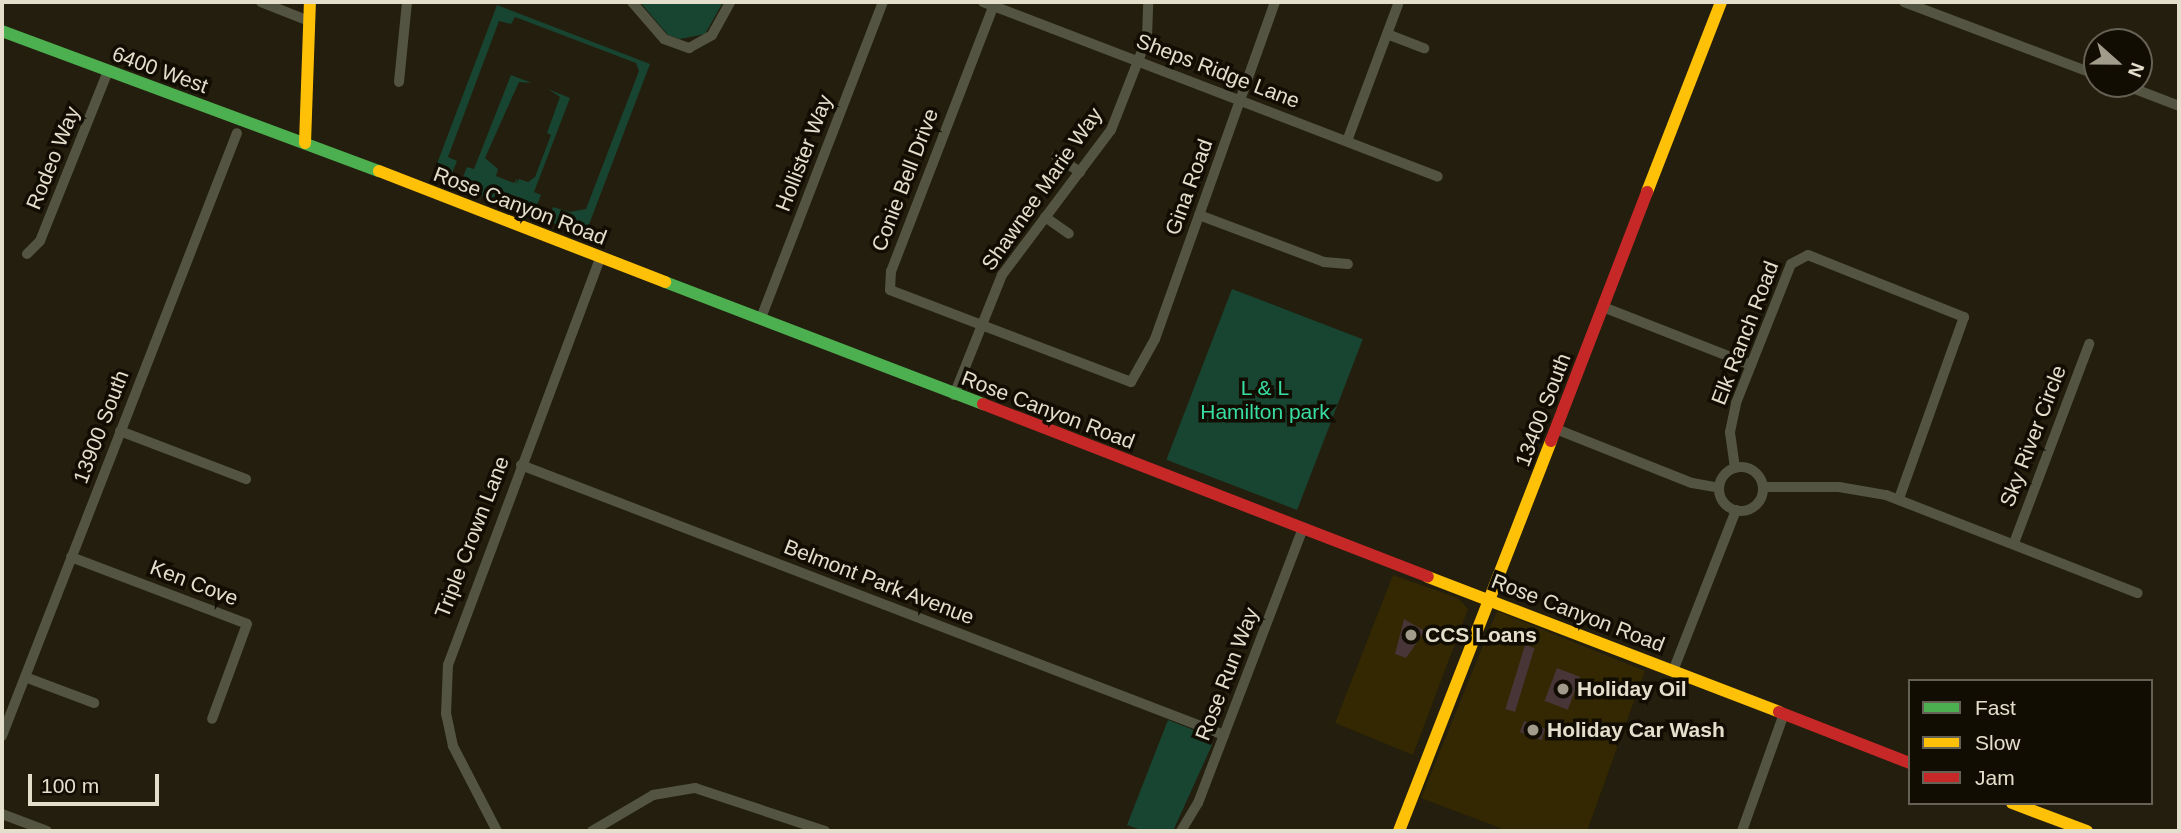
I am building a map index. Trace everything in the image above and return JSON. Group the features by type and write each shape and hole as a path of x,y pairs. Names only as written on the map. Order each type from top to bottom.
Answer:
{"street":[{"path":"261,2 309,21"},
{"path":"305,143 310,2"},
{"path":"399,82 407,2"},
{"path":"632,2 677,46 689,48 712,35 730,2"},
{"name":"Hollister Way","path":"761,318 883,2"},
{"name":"Shawnee Marie Way","path":"954,395 1002,275 1111,130 1147,38 1148,2"},
{"name":"Gina Road","path":"1132,382 1141,373 1242,100 1275,2"},
{"path":"1347,141 1399,2"},
{"name":"13400 South","path":"1399,831 1721,2"},
{"path":"1904,2 2083,70"},
{"name":"Sheps Ridge Lane","path":"990,3 1438,177"},
{"name":"Conie Bell Drive","path":"990,3 891,271 890,289 983,322 1132,382"},
{"name":"6400 West","path":"2,31 305,143"},
{"path":"1387,34 1424,47"},
{"name":"Rodeo Way","path":"27,254 40,241 108,71"},
{"path":"2153,96 2179,106"},
{"name":"13900 South","path":"2,736 237,133"},
{"name":"Rose Canyon Road","path":"305,143 1908,762"},
{"path":"1056,156 1080,172"},
{"path":"1199,215 1324,262 1348,264"},
{"path":"1045,217 1069,234"},
{"name":"Elk Ranch Road","path":"1735,468 1731,422 1751,365 1791,264 1800,256 1812,256 1964,317 1899,499"},
{"name":"Triple Crown Lane","path":"497,831 458,762 446,714 446,681 456,634 600,258"},
{"path":"1603,307 1751,365"},
{"name":"Sky River Circle","path":"2014,542 2089,344"},
{"path":"1556,429 1692,483 1719,488"},
{"path":"120,432 246,479"},
{"name":"Belmont Park Avenue","path":"521,465 1224,735"},
{"path":"1719,488 1735,468 1754,471 1763,487"},
{"path":"1719,488 1724,502 1736,510 1754,507 1763,487"},
{"path":"1763,487 1852,488 1899,499 2138,593"},
{"path":"1674,671 1736,510"},
{"name":"Rose Run Way","path":"1181,831 1224,735 1303,528"},
{"name":"Ken Cove","path":"71,557 247,624 212,719"},
{"path":"25,677 93,703"},
{"path":"1742,831 1784,714"},
{"path":"592,831 653,795 695,788 825,831"},
{"path":"2017,805 2087,831"},
{"path":"2,814 47,831"}],"shaded area":[{"path":"1393,575 1458,598 1468,609 1413,755 1335,723"},
{"path":"1497,611 1645,671 1587,831 1508,831 1421,798"}],"green space":[{"path":"640,2 723,2 705,34 680,39 668,35"},
{"path":"497,5 650,64 585,235 548,221 553,207 569,212 586,209 639,71 636,63 515,17 511,24 499,21 448,157 457,161 448,183 432,177"},
{"path":"511,75 532,83 519,82 485,158 498,169 496,176 514,183 518,178 515,186 519,179 528,182 535,177 551,135 547,133 560,97 548,89 570,98 534,192 541,195 533,215 459,187 467,167 474,169"},
{"name":"L & L Hamilton park","path":"1232,289 1363,339 1297,510 1166,460"},
{"path":"1168,720 1209,736 1212,745 1173,831 1144,831 1127,825"}],"building":[{"name":"CCS Loans","path":"1404,619 1425,631 1406,658 1395,654"},
{"name":"Holiday Oil","path":"1525,645 1535,648 1515,712 1505,709"},
{"name":"Holiday Oil","path":"1557,668 1580,677 1568,710 1544,701"},
{"name":"Holiday Car Wash","path":"1524,721 1546,729 1542,740 1520,732"}],"traffic: fast":[{"path":"2,31 379,171"},
{"path":"665,282 983,404"}],"traffic: slow":[{"path":"305,143 310,2"},
{"path":"1647,192 1721,2"},
{"path":"379,171 665,282"},
{"path":"1399,831 1551,441"},
{"path":"1428,577 1779,712"},
{"path":"2017,805 2087,831"}],"traffic: jam":[{"path":"1551,441 1647,192"},
{"path":"983,404 1428,577"},
{"path":"1779,712 1908,762"}],"place":[{"name":"CCS Loans","path":"1411,635"},
{"name":"Holiday Oil","path":"1563,689"},
{"name":"Holiday Car Wash","path":"1533,730"}]}
